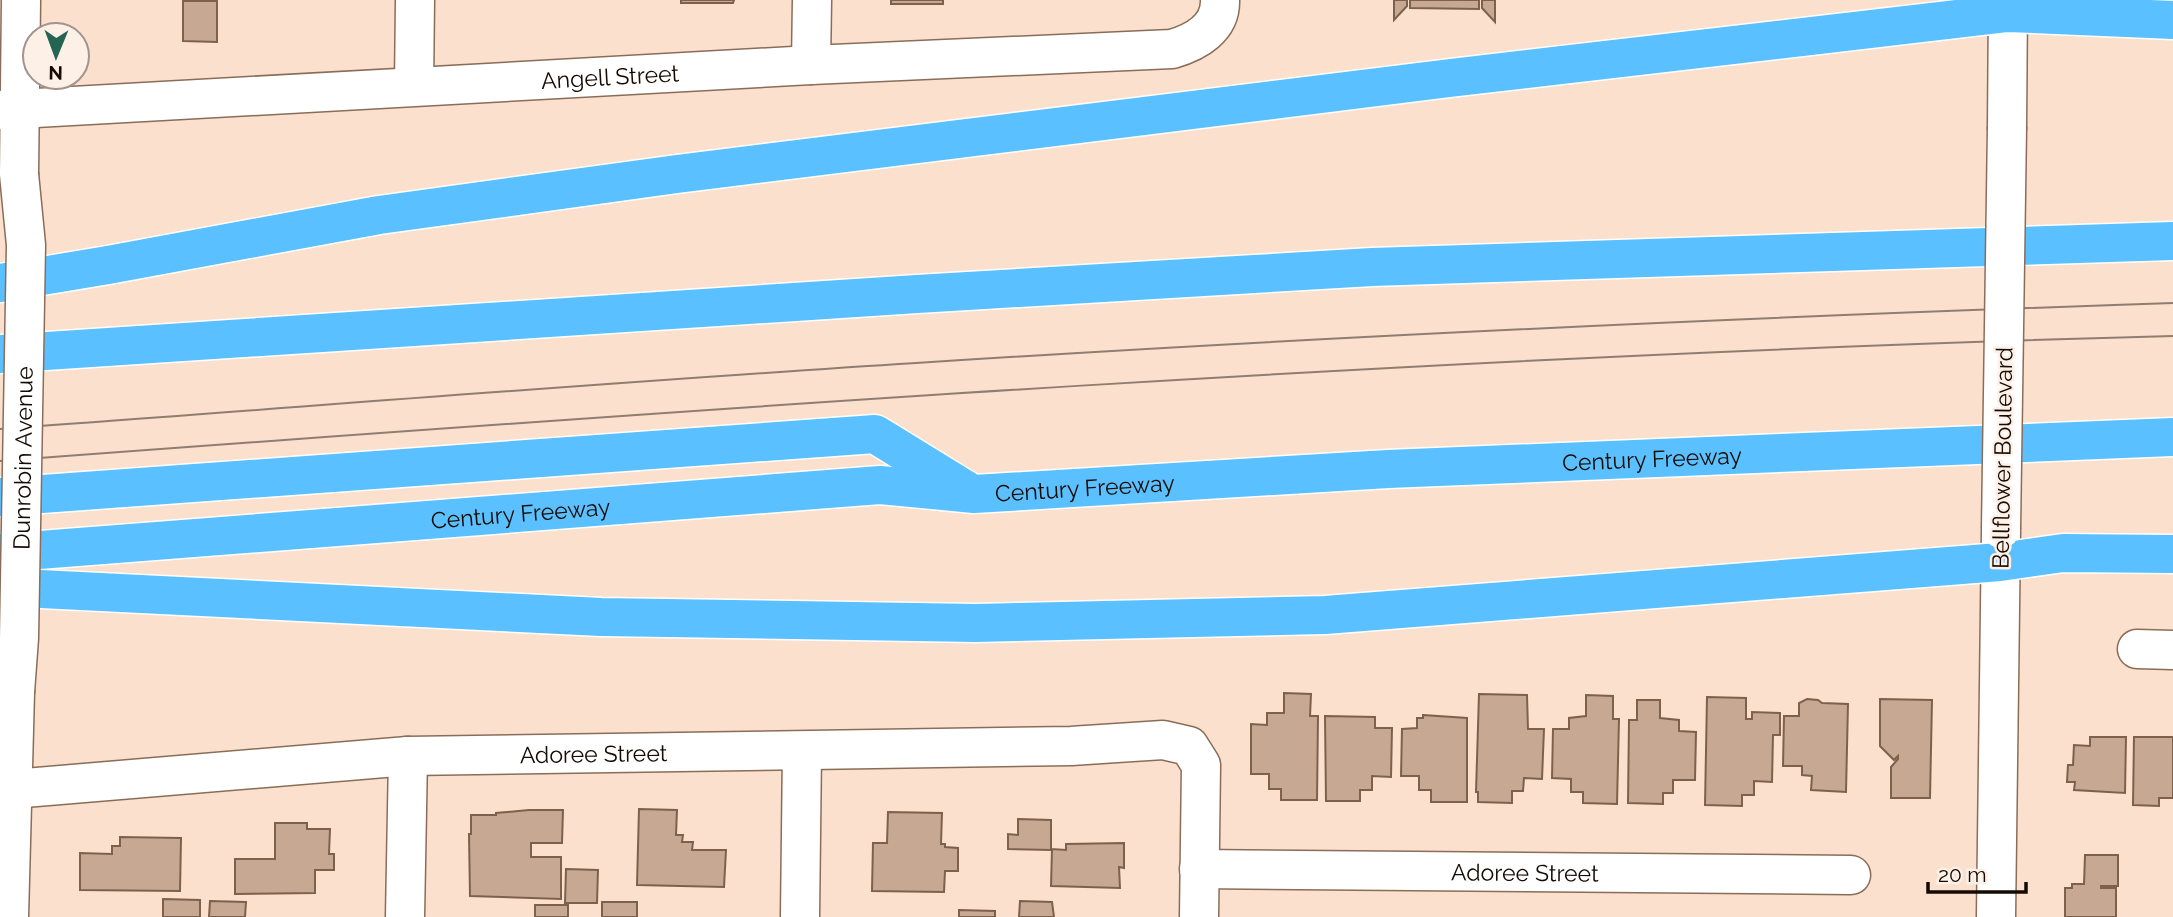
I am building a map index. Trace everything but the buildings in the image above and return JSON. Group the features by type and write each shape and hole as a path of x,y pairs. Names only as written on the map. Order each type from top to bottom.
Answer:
{"highway":[{"path":"0,283 379,215 677,174 2008,6 2173,20"},
{"path":"0,354 1359,268 2173,241"},
{"path":"0,497 875,434 974,494"},
{"name":"Century Freeway","path":"0,553 880,485 974,494 1388,469 2173,437"},
{"path":"0,587 601,617 975,623 1325,615 2001,545 2063,553 2173,554"}],"street":[{"name":"Dunrobin Avenue","path":"9,917 6,790 19,638 26,245 10,109 21,0"},
{"path":"414,86 415,0"},
{"path":"811,65 812,0"},
{"name":"Bellflower Boulevard","path":"1996,917 2008,6"},
{"name":"Angell Street","path":"10,109 811,65 1172,49 1195,40 1216,13"},
{"name":"Adoree Street","path":"6,790 408,755 1072,746 1163,740 1189,746 1201,765 1199,869 1850,875"},
{"path":"800,917 802,751"},
{"path":"405,917 408,755"},
{"path":"1199,869 1199,917"}],"tram line":[{"path":"0,429 687,378 1073,353 1545,328 2173,303"},
{"path":"0,461 1086,385 1629,356 2173,336"}]}
